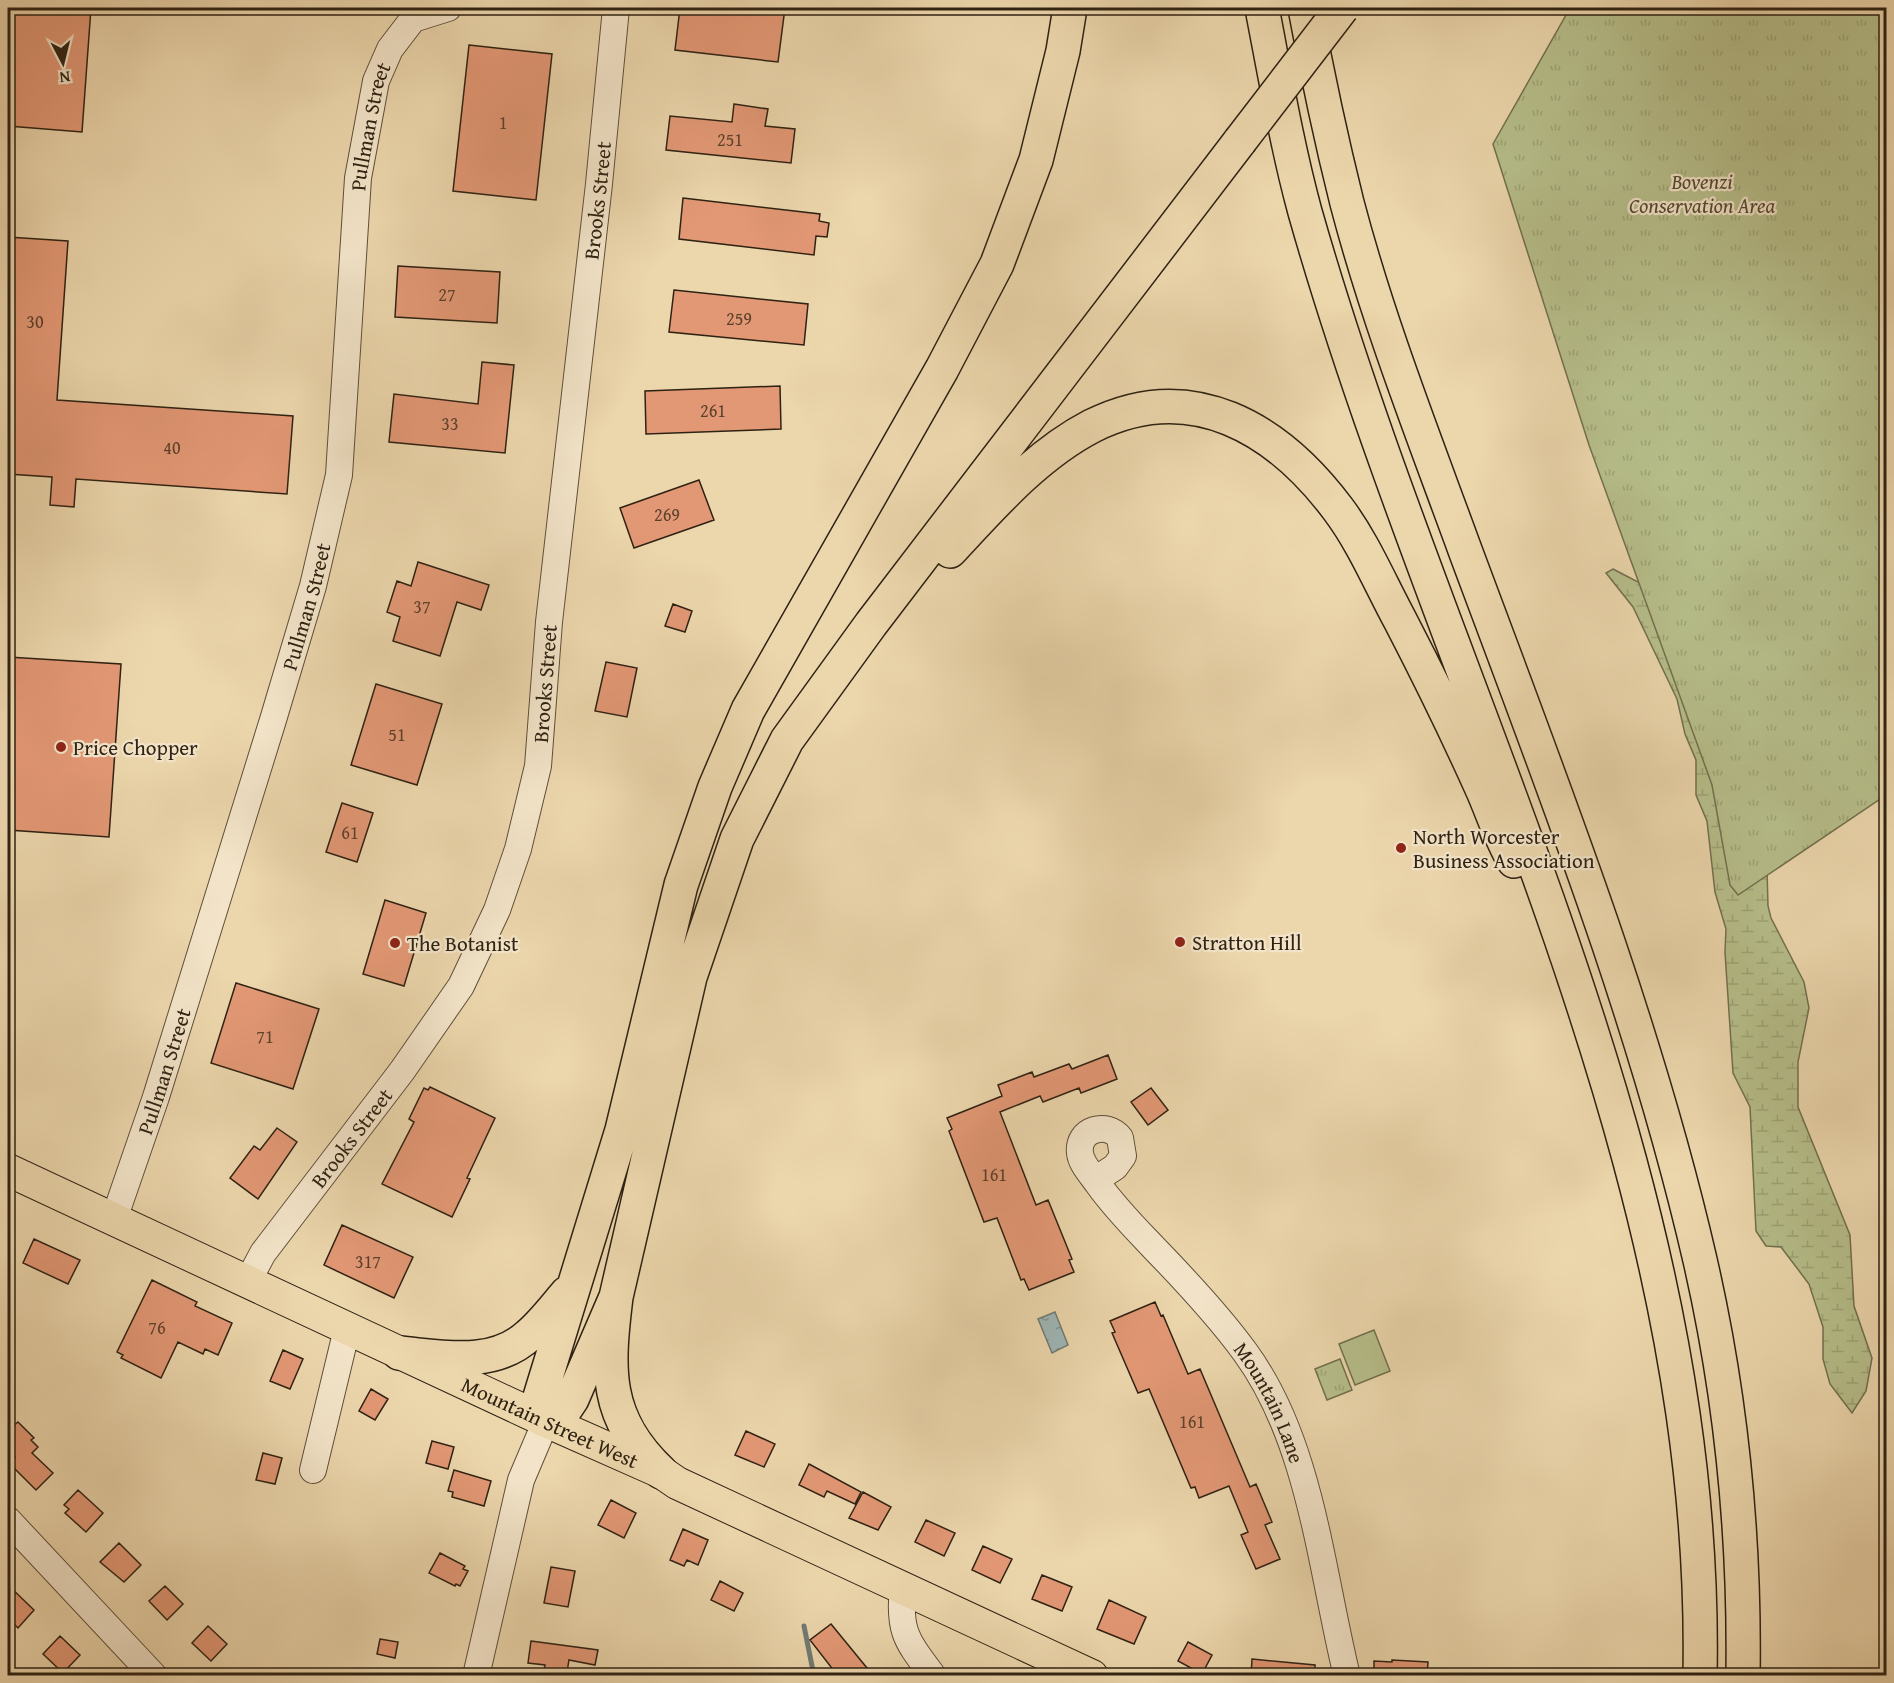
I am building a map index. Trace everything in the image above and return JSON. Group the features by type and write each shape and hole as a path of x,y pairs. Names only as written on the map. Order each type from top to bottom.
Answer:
{"highway":[{"path":"616,1297 572,1399 564,1412 546,1422 539,1400 622,1130 681,885 715,787 748,710 942,369 997,264 1036,160 1063,51 1070,8"},
{"path":"1262,8 1305,209 1342,328 1400,496 1566,950 1612,1092 1655,1258 1671,1333 1684,1416 1697,1551 1700,1676"},
{"path":"1305,8 1319,85 1348,206 1396,362 1597,908 1650,1070 1677,1166 1701,1264 1720,1366 1739,1534 1743,1676"},
{"path":"661,1472 634,1443 621,1419 613,1396 610,1358 616,1297 690,978 737,839 787,741 871,624 1342,8"},
{"path":"871,624 934,567 1034,467 1093,426 1134,411 1167,408 1199,410 1244,423 1275,444 1316,482 1358,540 1426,669 1510,855 1566,950"},
{"path":"399,1353 471,1359 512,1348 529,1335 575,1286"}],"main road":[{"name":"Mountain Street West","path":"8,1170 546,1422 661,1472 677,1483 1092,1676"}],"street":[{"name":"Pullman Street","path":"114,1219 156,1097 279,700 313,586 338,483 358,178 376,81 390,49 412,19 448,8"},
{"name":"Brooks Street","path":"248,1281 264,1253 402,1071 461,986 497,910 518,849 538,766 549,622 599,184 616,8"},
{"name":"Mountain Lane","path":"1095,1180 1120,1213 1206,1302 1247,1354 1274,1403 1291,1441 1306,1487 1347,1676"},
{"path":"313,1470 347,1329"},
{"path":"476,1676 521,1480 546,1422"},
{"path":"8,1520 154,1676"},
{"path":"903,1587 900,1616 903,1629 911,1647 933,1676"}],"green space":[{"name":"Bovenzi Conservation Area","path":"1570,8 1886,8 1886,795 1738,895 1730,885 1712,785 1589,445 1493,144"},
{"path":"1613,569 1642,584 1766,829 1768,906 1771,918 1804,982 1809,1008 1798,1062 1798,1107 1850,1235 1854,1306 1872,1358 1866,1391 1852,1413 1830,1384 1823,1359 1823,1327 1809,1284 1781,1247 1766,1246 1756,1231 1750,1107 1733,1073 1725,952 1726,929 1715,892 1707,821 1696,795 1696,760 1685,734 1677,699 1633,607 1606,573"},
{"path":"1374,1330 1390,1371 1355,1385 1339,1344"},
{"path":"1340,1359 1352,1390 1327,1400 1315,1369"}],"water":[{"path":"1055,1312 1068,1345 1052,1353 1038,1319"}],"building":[{"path":"8,8 91,8 82,132 8,126"},
{"path":"680,8 785,8 778,62 675,50"},
{"path":"469,45 552,54 536,200 453,191"},
{"path":"734,104 768,109 765,126 795,129 791,163 666,150 670,116 732,122"},
{"path":"683,198 820,214 819,221 829,223 827,237 816,236 814,255 679,239"},
{"path":"8,237 68,241 57,400 293,416 287,494 76,479 74,507 50,505 52,477 8,474"},
{"path":"398,266 500,272 497,323 395,317"},
{"path":"674,290 808,304 804,345 669,332"},
{"path":"482,362 514,365 505,453 389,442 394,394 478,404"},
{"path":"780,386 781,429 646,434 645,391"},
{"path":"699,480 714,520 634,548 620,508"},
{"path":"418,562 489,585 481,610 457,602 440,656 393,641 400,617 387,612 397,581 411,586"},
{"path":"673,604 692,611 685,632 665,626"},
{"name":"Price Chopper","path":"8,657 121,664 109,837 8,830"},
{"path":"606,662 637,668 627,717 595,711"},
{"path":"376,684 442,704 417,785 351,765"},
{"path":"342,803 373,813 357,862 326,852"},
{"name":"The Botanist","path":"385,900 426,913 404,986 363,974"},
{"path":"236,983 319,1009 293,1089 211,1063"},
{"path":"1108,1055 1117,1079 1081,1093 1079,1088 1043,1102 1040,1096 1000,1112 1036,1205 1048,1200 1072,1259 1069,1260 1074,1272 1029,1290 1024,1279 1021,1280 997,1218 984,1222 949,1131 952,1129 947,1118 1002,1096 998,1085 1032,1072 1034,1077 1069,1064 1072,1069"},
{"path":"430,1087 495,1118 452,1217 382,1184 414,1122 409,1119 424,1088 428,1090"},
{"path":"1151,1088 1168,1110 1148,1125 1131,1102"},
{"path":"277,1128 297,1142 258,1199 230,1178 254,1146 260,1150"},
{"path":"342,1225 413,1257 394,1298 324,1265"},
{"path":"34,1239 80,1260 68,1284 23,1263"},
{"path":"152,1280 197,1302 195,1306 232,1323 218,1355 205,1349 203,1354 178,1342 161,1378 121,1358 123,1355 117,1352"},
{"path":"1155,1302 1161,1316 1163,1315 1188,1374 1200,1369 1250,1487 1256,1484 1272,1522 1265,1525 1280,1559 1256,1569 1241,1535 1248,1532 1229,1486 1199,1498 1195,1487 1191,1488 1149,1389 1138,1393 1112,1333 1115,1332 1110,1321"},
{"path":"283,1350 303,1359 290,1389 270,1381"},
{"path":"371,1389 388,1399 375,1420 359,1411"},
{"path":"18,1422 34,1438 31,1440 38,1447 32,1453 53,1473 36,1490 9,1463 15,1457 8,1449 8,1430"},
{"path":"746,1431 775,1444 764,1467 735,1455"},
{"path":"432,1441 454,1447 448,1469 426,1463"},
{"path":"263,1453 282,1458 275,1484 256,1480"},
{"path":"809,1464 861,1492 855,1504 827,1491 824,1497 799,1485"},
{"path":"454,1470 491,1481 484,1506 452,1497 453,1492 448,1491"},
{"path":"78,1490 103,1513 86,1532 65,1513 69,1509 64,1505"},
{"path":"863,1492 891,1507 878,1530 849,1518"},
{"path":"611,1500 636,1513 624,1538 598,1525"},
{"path":"926,1520 955,1533 944,1556 915,1542"},
{"path":"683,1529 708,1540 698,1565 687,1560 684,1566 670,1560"},
{"path":"119,1543 141,1565 124,1582 100,1562"},
{"path":"983,1546 1012,1559 1000,1583 972,1570"},
{"path":"440,1553 465,1566 463,1569 468,1571 460,1586 456,1584 455,1586 429,1573"},
{"path":"551,1567 575,1571 568,1607 544,1603"},
{"path":"1042,1575 1072,1587 1062,1611 1032,1599"},
{"path":"720,1581 743,1593 734,1611 711,1600"},
{"path":"8,1585 34,1610 18,1628 8,1618"},
{"path":"165,1586 183,1604 167,1620 149,1601"},
{"path":"1109,1600 1146,1617 1134,1644 1097,1629"},
{"path":"831,1624 867,1668 857,1676 838,1676 810,1640"},
{"path":"208,1626 227,1644 211,1661 192,1643"},
{"path":"60,1636 80,1655 63,1673 43,1654"},
{"path":"380,1639 398,1642 395,1658 377,1654"},
{"path":"531,1641 598,1650 595,1665 569,1660 567,1672 559,1671 559,1676 543,1676 545,1665 528,1663"},
{"path":"1188,1642 1212,1655 1202,1674 1178,1661"},
{"path":"1252,1659 1315,1665 1315,1676 1251,1676"},
{"path":"1392,1660 1428,1662 1427,1676 1374,1676 1374,1661 1392,1662"}],"waterway":[{"path":"804,1626 814,1676"}],"place":[{"name":"Price Chopper","path":"61,747"},
{"name":"North Worcester Business Association","path":"1401,848"},
{"name":"Stratton Hill","path":"1180,942"},
{"name":"The Botanist","path":"395,943"}]}
